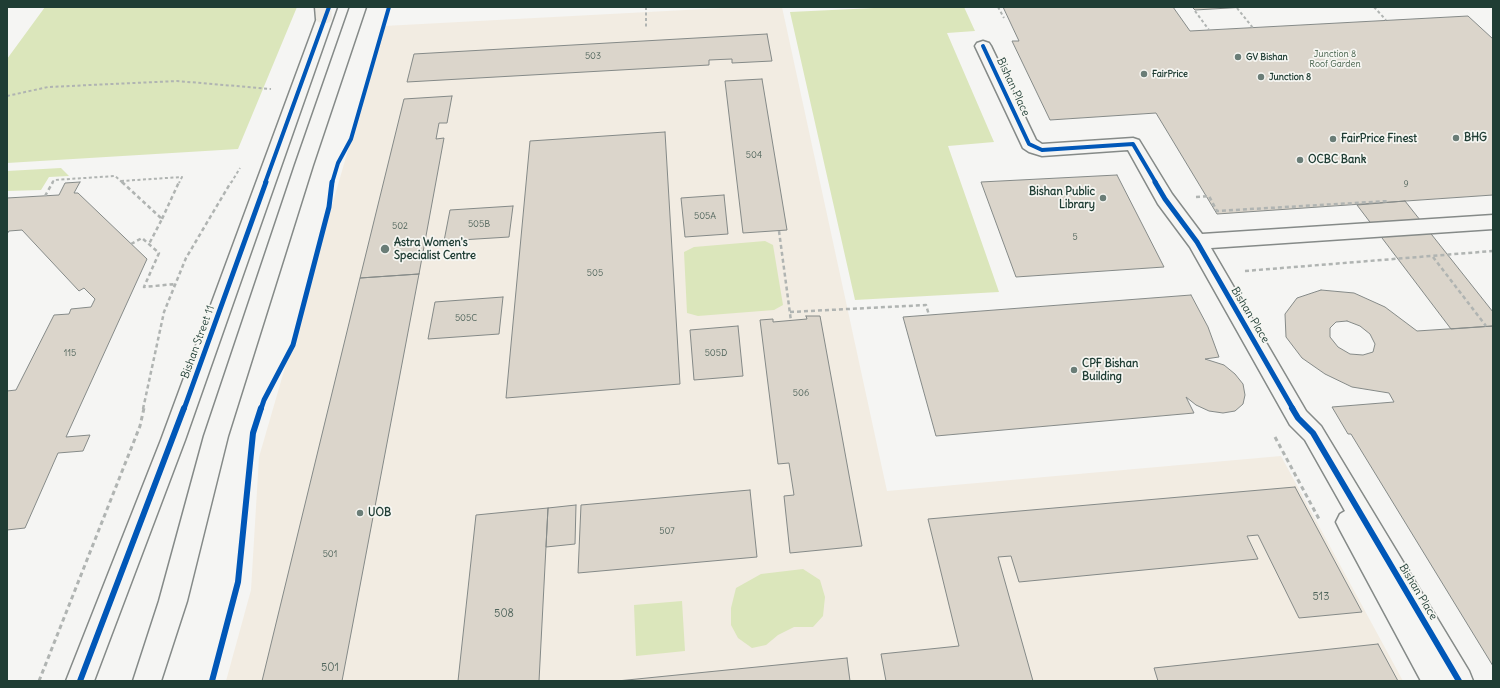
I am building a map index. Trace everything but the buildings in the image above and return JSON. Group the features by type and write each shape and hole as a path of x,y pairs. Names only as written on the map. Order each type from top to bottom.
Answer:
{"street":[{"path":"147,681 173,601 216,436 306,157 358,7"},
{"name":"Bishan Street 11","path":"80,681 173,440 288,124 326,11"},
{"name":"Bishan Place","path":"983,46 1029,144 1035,148 1042,150 1134,144 1165,199 1206,258 1304,428 1459,681"},
{"path":"1206,258 1493,222"},
{"path":"1206,258 1493,233"},
{"name":"Bishan Place","path":"1304,428 1437,681"}],"path":[{"path":"646,7 646,28"},
{"path":"998,7 1004,18"},
{"path":"1374,7 1386,20"},
{"path":"1237,8 1253,28"},
{"path":"1195,11 1209,30"},
{"path":"7,96 48,87 177,81 271,89"},
{"path":"268,96 274,82"},
{"path":"39,681 140,426 164,312 175,284 186,258 243,162"},
{"path":"45,196 54,180 114,176 162,219"},
{"path":"120,181 182,177 149,244"},
{"path":"1193,197 1209,196 1217,211 1389,201"},
{"path":"779,230 791,321"},
{"path":"131,244 142,238 159,253 144,286 175,284"},
{"path":"1206,258 1432,256 1493,251"},
{"path":"1432,256 1486,326"},
{"path":"790,312 926,304 929,315"}],"shaded area":[{"path":"742,7 782,7 887,491 1281,456 1403,681 226,681 251,590 259,457 384,26"}],"green space":[{"path":"45,7 297,7 238,149 7,163 7,59"},
{"path":"895,7 964,7 975,31 947,33 994,142 948,146 999,292 855,300 790,12"},
{"path":"61,168 69,176 49,177 41,190 7,191 7,171"},
{"path":"765,241 773,245 783,305 774,310 698,316 687,313 684,252 694,247"},
{"path":"803,569 820,580 825,597 823,616 813,627 794,627 778,635 766,645 752,648 738,638 731,625 731,608 736,588 761,574"},
{"path":"682,601 685,651 636,656 634,605"}],"cycle path":[{"path":"80,681 173,440 329,7"},
{"path":"212,681 238,582 253,433 264,400 293,345 329,207 332,182 338,163 351,139 389,7"},
{"path":"983,46 1029,144 1035,148 1042,150 1133,144 1165,199 1197,242 1298,418 1313,433 1459,681"}],"place":[{"name":"GV Bishan","path":"1238,57"},
{"name":"FairPrice","path":"1144,74"},
{"name":"Junction 8","path":"1261,77"},
{"name":"BHG","path":"1456,138"},
{"name":"FairPrice Finest","path":"1333,139"},
{"name":"OCBC Bank","path":"1300,160"},
{"name":"Bishan Public Library","path":"1103,198"},
{"name":"Astra Women's Specialist Centre","path":"385,249"},
{"name":"CPF Bishan Building","path":"1074,370"},
{"name":"UOB","path":"360,513"}],"park label":[{"name":"Junction 8 Roof Garden","path":"1335,60"}]}
